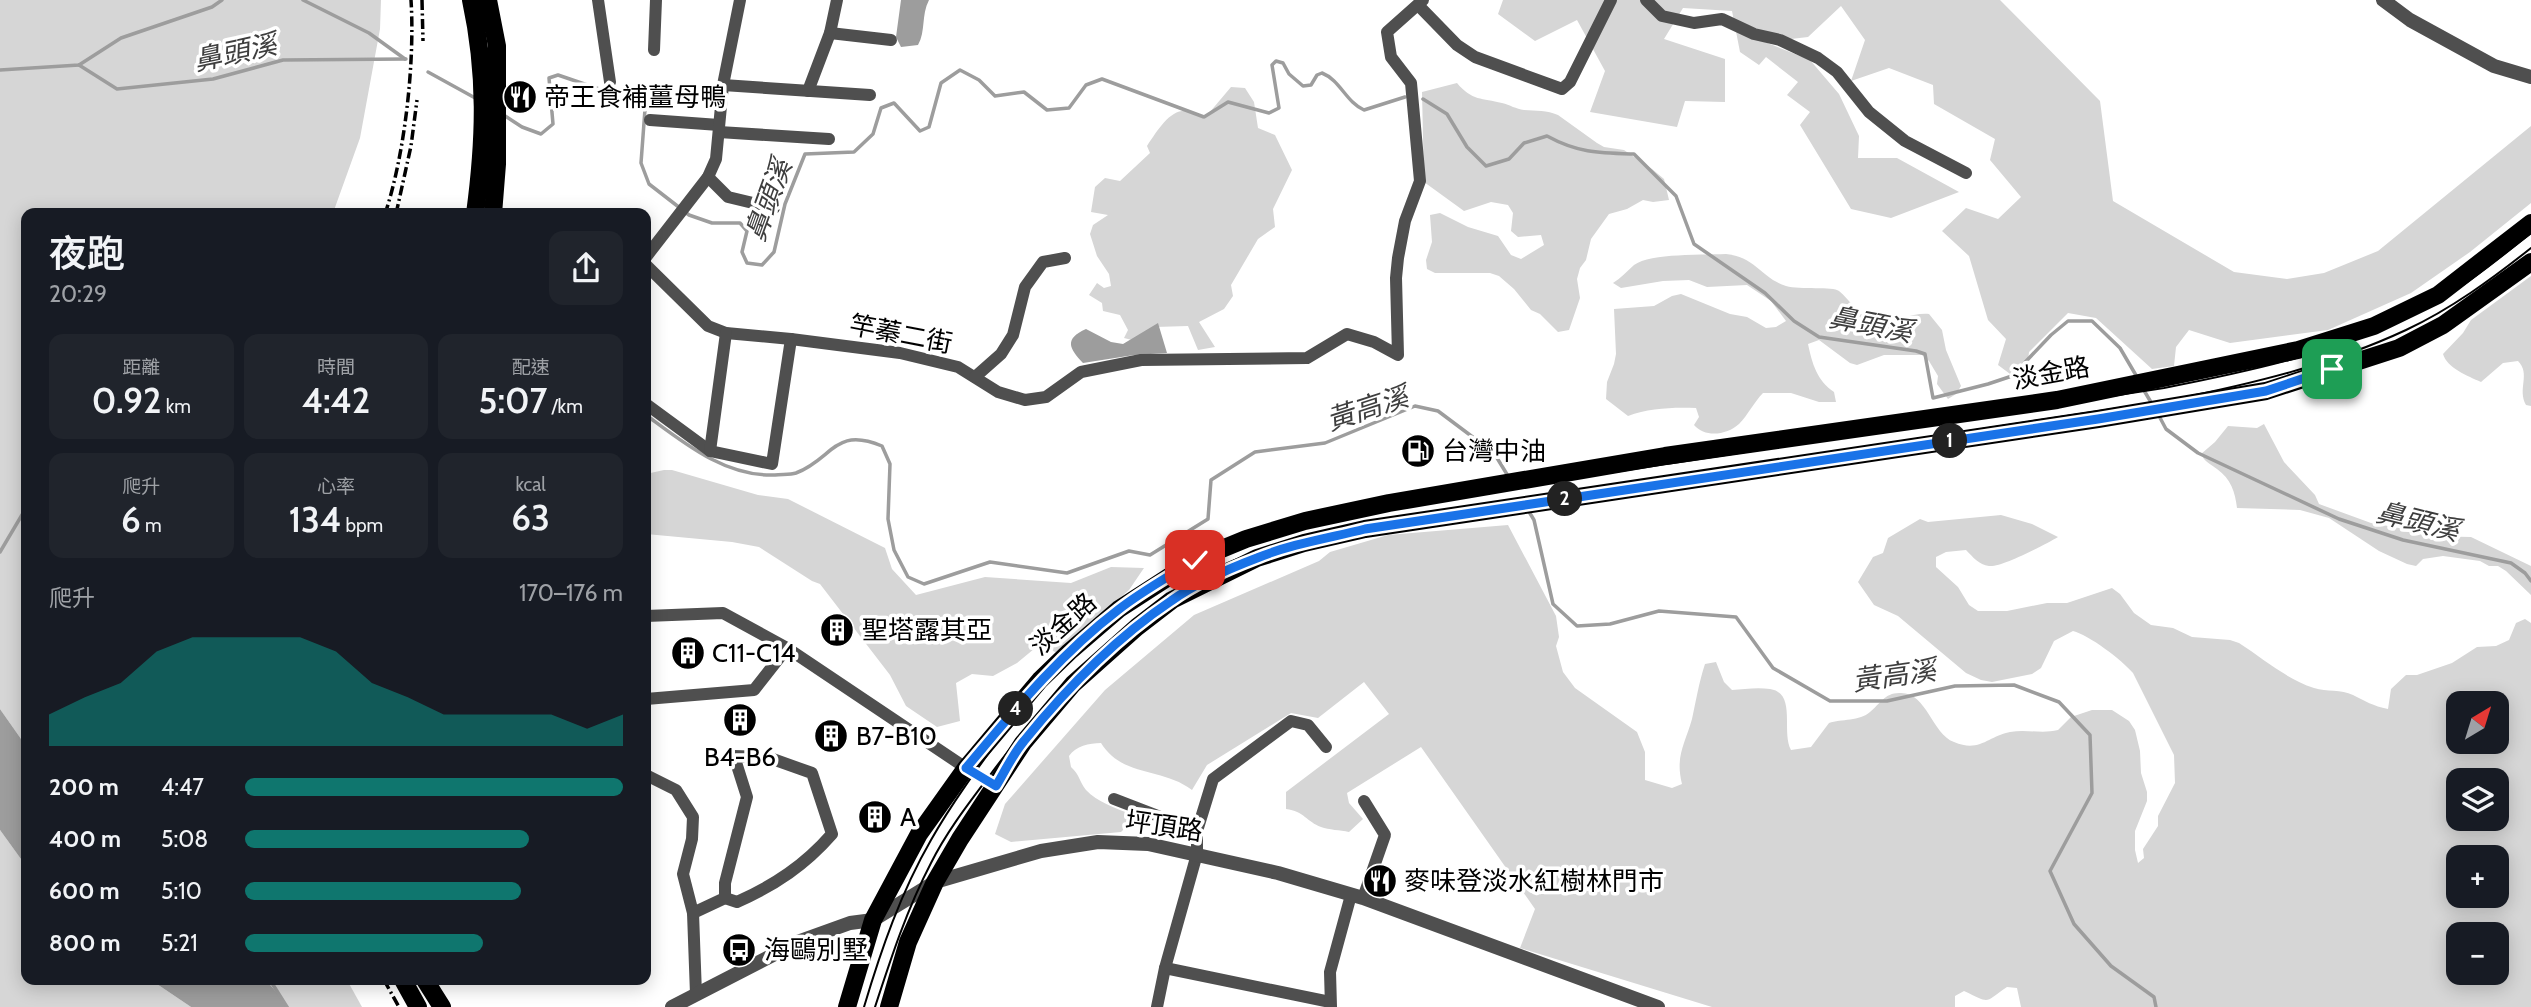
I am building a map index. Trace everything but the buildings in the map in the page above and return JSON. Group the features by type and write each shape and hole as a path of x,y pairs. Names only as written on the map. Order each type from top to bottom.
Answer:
{"main road":[{"path":"471,0 490,87"},
{"path":"488,0 497,46 490,87 489,163 493,208"},
{"path":"477,208 489,163"},
{"name":"淡金路","path":"847,1007 873,920 919,834 966,768 1040,680 1069,652 1119,609 1195,560 1246,539 1305,521 1389,503 1665,456 2057,400 2298,350 2374,326 2438,295 2531,223"},
{"name":"淡金路","path":"890,1007 908,942 935,882 1023,743 1073,684 1137,627 1172,600 1257,558 1304,543 1365,529 1497,511 2266,391 2399,348 2443,325 2531,262"},
{"path":"406,985 418,1007"},
{"path":"428,985 442,1007"}],"street":[{"path":"598,0 610,82"},
{"path":"654,50 656,0"},
{"path":"651,250 708,177 716,159 723,85 740,0"},
{"path":"808,91 830,33 837,0"},
{"path":"1420,3 1457,45 1475,57 1562,89 1570,82 1611,0"},
{"path":"1646,0 1662,16 1694,23 1722,19 1754,34 1780,40 1818,58 1837,72 1869,112 1905,141 1966,173"},
{"path":"2383,0 2410,20 2494,66 2531,77"},
{"name":"竿蓁二街","path":"651,270 708,327 726,333 900,353 958,367 998,392 1025,400 1046,397 1081,372 1141,360 1307,358 1347,334 1374,342 1398,355 1398,258 1405,221 1420,181 1411,83 1391,57 1387,32 1420,3"},
{"path":"830,33 891,40"},
{"path":"723,85 870,95"},
{"path":"650,120 829,139"},
{"path":"708,177 728,197 774,208"},
{"path":"975,377 1001,354 1013,335 1025,287 1043,262 1065,258"},
{"path":"710,451 726,333"},
{"path":"651,408 710,451 772,464 791,339"},
{"path":"651,616 723,613 787,648 996,786"},
{"path":"651,699 754,690 787,648"},
{"path":"1157,1007 1165,968 1197,854 1197,831 1213,779 1291,721 1308,725 1326,747"},
{"path":"693,913 725,898 737,902 766,889 811,858 832,834 812,773 767,757 734,756 747,796 725,883 725,898"},
{"path":"651,778 676,790 693,817 692,839 683,874 693,913 695,994"},
{"path":"1114,799 1197,831"},
{"path":"1165,968 1331,1005 1330,972 1357,896 1385,835 1364,802"},
{"name":"坪頂路","path":"673,1007 800,941 850,923 873,920 935,882 1041,851 1098,842 1148,844 1197,854 1278,873 1357,896 1658,1007"}],"shaded area":[{"path":"0,0 381,0 380,29 360,138 335,208 21,208 21,739 0,709"},
{"path":"901,0 929,0 918,45 901,47 896,37"},
{"path":"1503,0 2000,0 2100,101 2113,201 2234,272 2287,279 2324,273 2378,251 2531,126 2531,203 2470,252 2411,293 2328,330 2230,343 2189,330 2176,347 2174,366 2152,369 2096,318 2068,313 2029,352 2025,385 1998,365 2006,339 1988,320 1969,256 1942,231 1966,208 1998,219 2021,197 1990,160 1995,139 1934,104 1933,85 1889,68 1851,81 1865,40 1841,6 1808,37 1765,42 1810,60 1839,94 1859,136 1858,158 1897,158 1959,192 1891,218 1851,209 1800,125 1810,112 1787,95 1798,82 1766,57 1759,65 1740,52 1732,11 1683,8 1664,39 1725,59 1725,102 1685,101 1677,127 1590,112 1605,71 1577,20 1535,41 1498,14"},
{"path":"1457,83 1478,98 1558,115 1604,147 1624,150 1664,179 1669,200 1643,200 1627,209 1609,214 1591,239 1586,260 1577,279 1580,298 1569,330 1558,332 1540,314 1531,310 1499,276 1490,273 1435,273 1427,269 1426,260 1432,242 1430,215 1440,213 1468,227 1498,236 1511,255 1521,259 1544,245 1541,235 1518,237 1511,231 1513,213 1508,205 1491,202 1464,211 1424,182 1422,92"},
{"path":"1231,87 1245,88 1254,102 1258,128 1275,135 1292,170 1273,209 1275,227 1258,239 1231,285 1233,296 1224,309 1199,322 1215,347 1198,350 1188,326 1155,327 1132,340 1124,338 1128,330 1120,315 1103,311 1102,303 1089,295 1097,283 1104,288 1111,286 1109,274 1097,256 1090,234 1093,225 1108,215 1091,212 1095,187 1105,178 1120,181 1150,153 1147,146 1171,116 1186,111 1204,119"},
{"path":"1726,254 1745,259 1770,278 1786,286 1839,291 1871,320 1883,321 1929,314 1942,330 1946,350 1961,386 1956,394 1948,399 1937,384 1938,376 1922,355 1884,355 1857,365 1850,363 1819,340 1808,344 1811,358 1819,377 1834,392 1836,402 1819,402 1791,393 1763,393 1739,424 1716,434 1704,432 1694,425 1699,417 1696,408 1644,411 1628,416 1606,399 1607,382 1616,354 1614,309 1654,306 1681,294 1730,314 1747,317 1766,328 1776,327 1786,321 1771,301 1747,285 1707,287 1689,280 1621,288 1613,283 1634,265 1652,258"},
{"path":"2531,276 2531,406 2526,405 2524,399 2524,376 2518,361 2503,363 2481,382 2453,367 2443,354 2471,320"},
{"path":"1158,323 1167,353 1083,363 1072,348 1074,336 1086,329 1111,342 1123,344"},
{"path":"2264,424 2284,462 2315,495 2319,504 2371,523 2429,536 2471,537 2531,566 2531,595 2498,566 2443,556 2423,559 2416,566 2407,564 2379,551 2329,518 2300,510 2237,508 2229,482 2201,454 2228,426 2257,428"},
{"path":"672,470 758,495 788,499 885,548 892,569 916,595 985,577 1071,583 1111,567 1144,568 1129,590 1057,653 1040,644 1017,663 993,676 972,674 956,683 960,721 937,727 906,706 890,675 820,584 759,547 651,534 651,473"},
{"path":"2001,515 2032,524 2058,537 2024,555 1995,566 1982,564 1966,550 1946,552 1936,557 1936,567 1958,587 1969,605 1978,611 2007,611 2047,603 2067,603 2112,588 2134,613 2151,625 2173,628 2192,637 2239,643 2304,684 2348,693 2388,709 2391,689 2406,675 2417,675 2452,663 2477,647 2496,646 2509,640 2516,623 2525,619 2531,623 2531,1007 2021,1007 2017,988 2007,987 1987,1000 1964,991 1955,996 1955,1007 1712,1007 1520,948 1535,909 1421,747 1347,793 1349,803 1363,819 1349,832 1321,827 1297,812 1286,809 1286,792 1389,714 1364,682 1318,718 1291,713 1207,765 1192,790 1168,778 1120,762 1101,743 1083,746 1069,756 1071,767 1090,794 1130,814 1129,824 1121,832 1011,842 995,834 1005,804 1105,690 1194,615 1319,561 1330,552 1388,535 1508,525 1556,616 1559,637 1556,646 1563,672 1575,688 1637,732 1645,752 1645,780 1672,788 1682,784 1680,758 1703,671 1705,664 1716,662 1724,682 1732,690 1756,688 1778,692 1786,705 1791,750 1811,747 1829,723 1866,715 1887,696 1895,693 1910,695 1917,700 1946,738 1971,746 2010,732 2058,730 2071,717 2092,710 2112,710 2129,721 2135,730 2141,773 2147,792 2147,801 2135,831 2138,863 2144,858 2143,849 2158,826 2158,816 2175,783 2174,755 2133,673 2088,637 2073,631 2054,641 2041,668 2032,674 1992,682 1966,673 1898,616 1874,605 1858,582 1873,557 1883,553 1888,538 1920,519 1928,522"},
{"path":"0,709 21,739 21,859 0,830"},
{"path":"0,830 21,859 21,985 158,985 191,1007 0,1007"},
{"path":"158,985 270,985 289,1007 191,1007"},
{"path":"270,985 350,985 362,1007 289,1007"}],"waterway":[{"name":"鼻頭溪","path":"0,70 79,65 121,38 212,7 222,0"},
{"name":"鼻頭溪","path":"303,0 369,33 405,59"},
{"name":"鼻頭溪","path":"79,65 117,89 213,79 283,60 406,59"},
{"name":"鼻頭溪","path":"502,114 522,127 541,134 553,124 549,78 558,75 602,90 646,96 641,163 649,184 689,215 712,223 740,223 747,231 742,252 747,263 762,265 774,252 785,204 805,154 854,152 873,134 881,108 894,103 920,131 929,127 941,83 960,70 979,80 995,96 1024,92 1047,110 1069,108 1086,85 1102,79 1204,117 1228,102 1269,113 1279,108 1272,65 1276,61 1283,63 1289,74 1303,86 1311,85 1317,75 1322,73 1328,76 1352,102 1364,110 1405,97"},
{"name":"鼻頭溪","path":"428,72 477,99"},
{"name":"鼻頭溪","path":"1423,99 1447,114 1467,147 1486,166 1509,159 1524,143 1547,136 1589,151 1634,154 1676,196 1694,244 1765,293 1794,321 1819,337 1925,354 1933,398 2012,376 2068,321 2092,321 2120,348 2137,377"},
{"name":"鼻頭溪","path":"2142,387 2152,404"},
{"name":"黃高溪","path":"651,419 706,456 722,464 757,474 796,473 843,442 866,441 882,446 890,464 888,519 894,550 908,577 924,584 990,562 1067,573 1129,551 1150,555 1208,519 1211,480 1255,452 1325,443 1415,406 1438,411 1494,453 1508,476"},
{"name":"鼻頭溪","path":"2158,414 2166,429 2198,453 2339,519 2403,540 2511,563 2531,581"},
{"name":"黃高溪","path":"1528,510 1534,520 1553,604 1577,626 1610,624 1659,611 1736,617 1773,668 1830,701 1887,701 1955,686 2014,685 2059,702 2090,735 2092,793 2050,871 2074,924 2111,966 2154,997 2156,1007"},
{"name":"黃高溪","path":"0,552 21,516"},
{"path":"273,985 287,1007"}],"tram line":[{"path":"864,1007 877,964 920,860 965,786 1031,698 1063,662 1113,619 1177,574 1244,537 1280,523 1317,515 1379,508 2164,388 2237,373 2344,343 2413,314 2468,282 2531,233"},
{"path":"875,1007 893,952 922,880 959,817 1007,753 1057,693 1114,638 1172,592 1217,568 1280,544 1368,523 2171,400 2261,380 2320,363 2406,330 2471,293 2531,248"}],"railway":[{"path":"387,208 398,164 407,108 411,0"},
{"path":"422,0 423,41"},
{"path":"397,208 411,146 417,100"},
{"path":"387,985 399,1007"}],"place":[{"name":"帝王食補薑母鴨","path":"520,97"},
{"name":"台灣中油","path":"1418,451"},
{"name":"聖塔露其亞","path":"837,630"},
{"name":"C11-C14","path":"688,653"},
{"name":"B4-B6","path":"740,720"},
{"name":"B7-B10","path":"831,736"},
{"name":"A","path":"875,817"},
{"name":"麥味登淡水紅樹林門市","path":"1380,881"},
{"name":"海鷗別墅","path":"739,950"}],"route":[{"path":"1195,560 1119,609 1069,652 1040,680 966,768 996,786 1023,743 1073,684 1137,627 1172,600 1210,579 1257,558 1304,543 1365,529 2098,419 2266,391 2332,369"}]}
